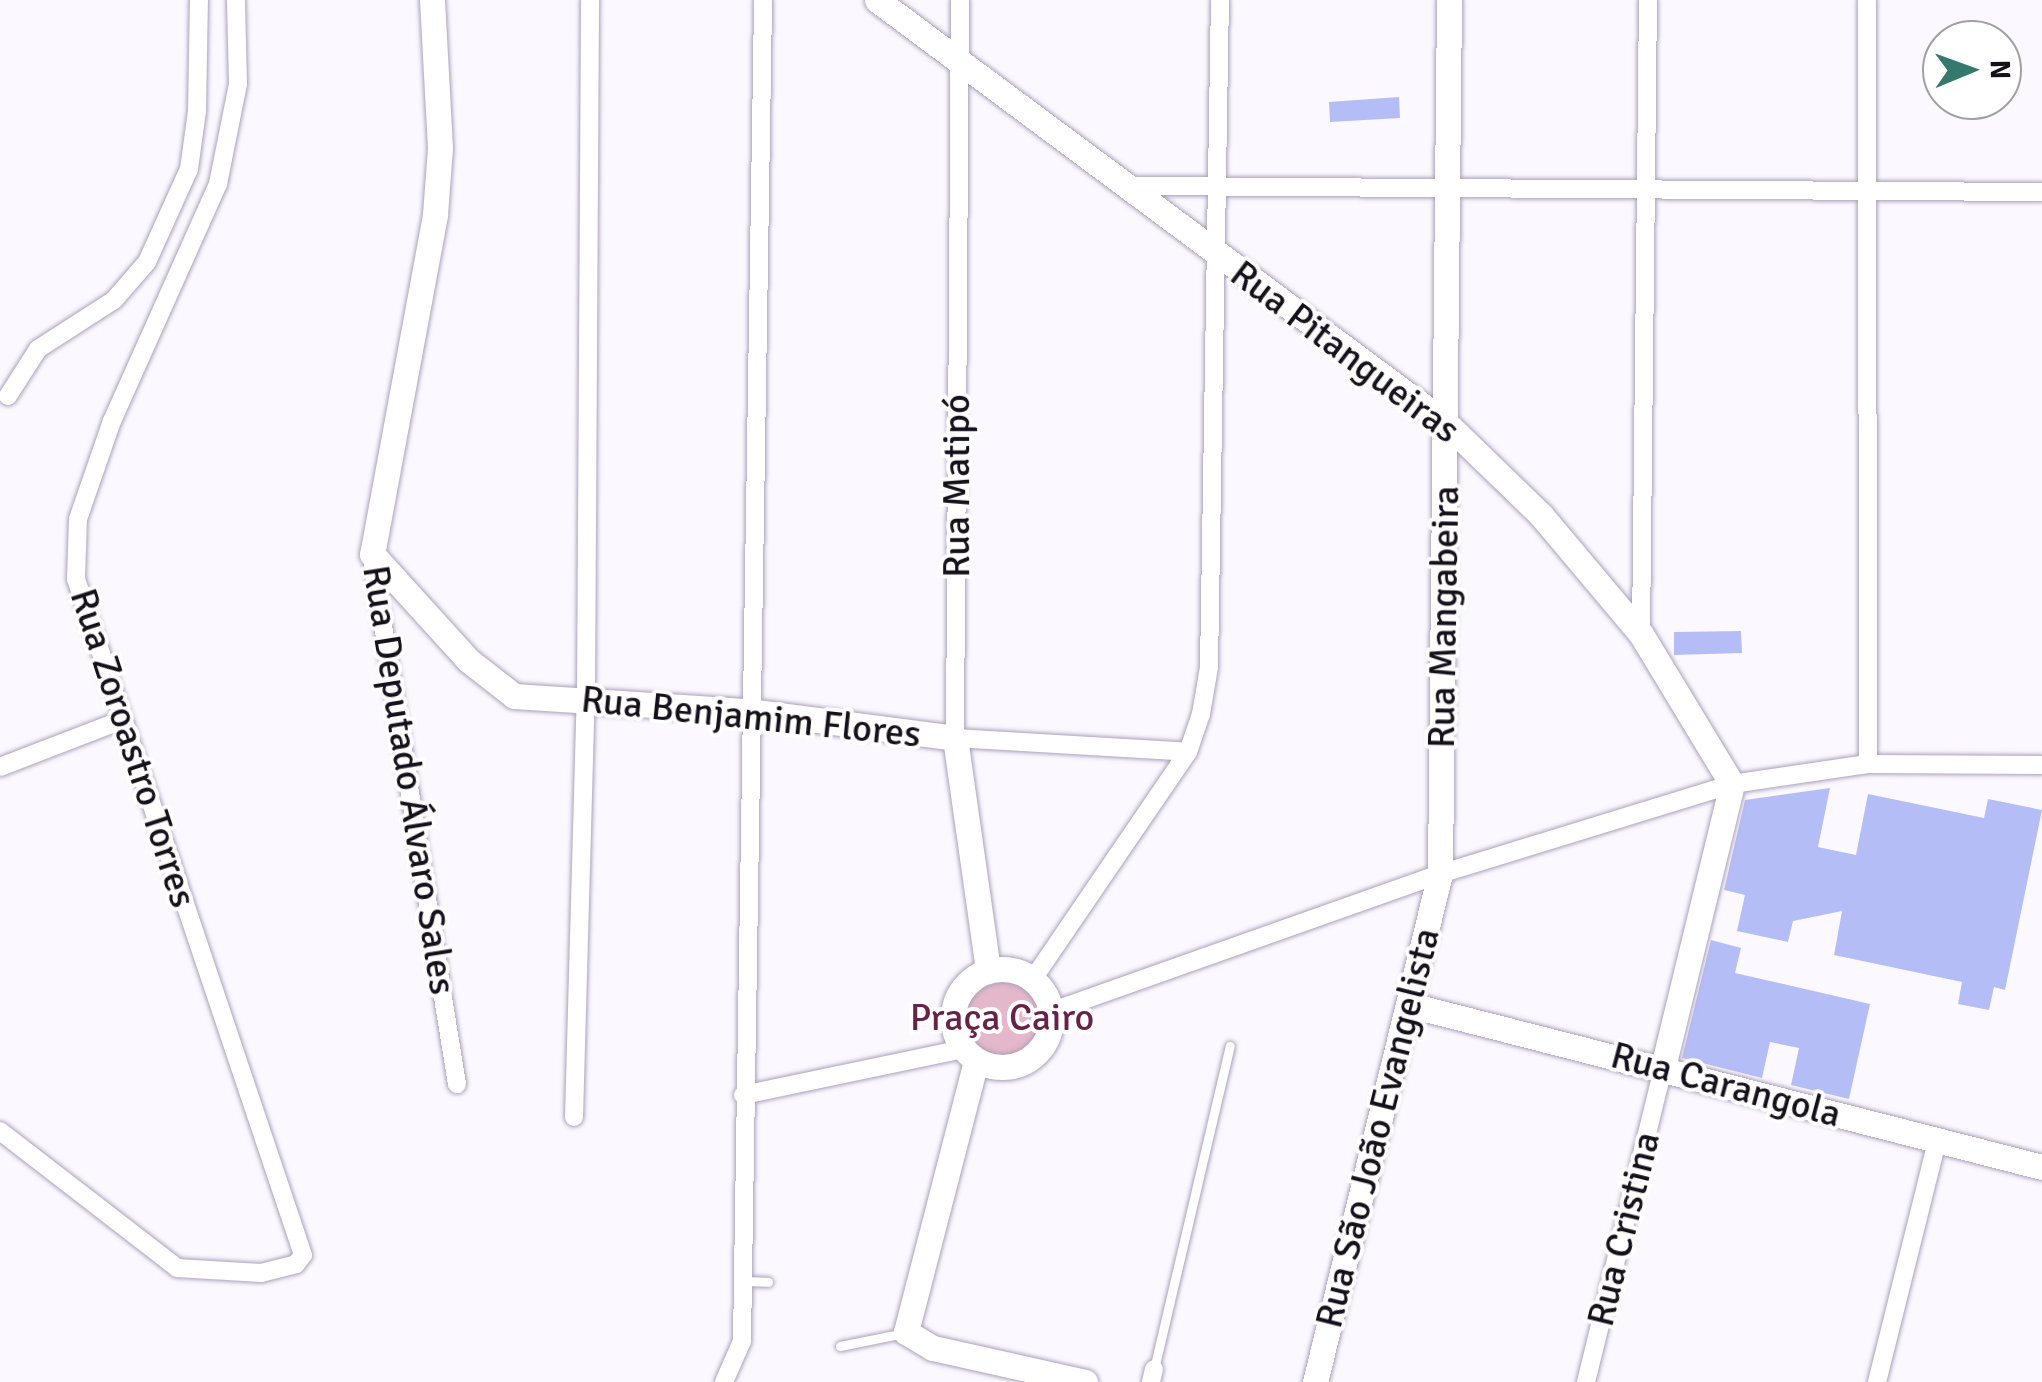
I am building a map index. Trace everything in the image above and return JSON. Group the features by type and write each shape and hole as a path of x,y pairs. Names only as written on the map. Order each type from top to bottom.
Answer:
{"street":[{"path":"8,396 38,349 114,300 147,262 189,169 198,0"},
{"name":"Rua Zoroastro Torres","path":"3,1138 178,1268 261,1273 296,1264 303,1255 302,1239 76,579 78,519 112,421 218,184 238,84 236,0"},
{"name":"Rua Deputado Álvaro Sales","path":"432,0 440,148 434,215 372,554 457,1084"},
{"path":"574,1117 586,699 590,0"},
{"path":"724,1382 742,1341 748,711 763,0"},
{"name":"Rua Pitangueiras","path":"877,0 1134,186 1214,252 1447,424 1541,515 1641,634 1732,784"},
{"name":"Rua Matipó","path":"960,0 956,738 988,971"},
{"path":"1033,979 1188,752 1209,668 1220,0"},
{"name":"Rua Mangabeira","path":"1440,874 1449,0"},
{"path":"1641,634 1648,0"},
{"path":"1867,0 1868,764"},
{"path":"1134,186 1218,191 2042,192"},
{"name":"Rua Benjamim Flores","path":"372,554 494,685 514,696 748,711 956,738 1188,752"},
{"path":"0,767 122,720"},
{"path":"1050,1012 1440,874 1732,784 1868,764 2042,765"},
{"name":"Rua Cristina","path":"1586,1382 1732,784"},
{"name":"Rua São João Evangelista","path":"1315,1382 1440,874"},
{"path":"988,971 1033,979 1050,1012 1046,1039 1029,1060 1002,1068 970,1055 955,1035 954,1003 962,989 988,971"},
{"name":"Rua Carangola","path":"1410,1005 2042,1167"},
{"path":"743,1095 970,1055"},
{"path":"970,1055 906,1332 933,1348 1085,1382"},
{"path":"1878,1382 1937,1140"}],"lane":[{"path":"1152,1375 1230,1046"},
{"path":"742,1281 768,1282"},
{"path":"840,1346 906,1332"}],"green space":[{"name":"Praça Cairo","path":"1002,974 1027,981 1039,993 1046,1018 1039,1043 1027,1055 1002,1062 977,1055 965,1043 958,1018 965,993 977,981"}],"building":[{"path":"1399,97 1400,118 1330,122 1329,102"},
{"path":"1741,631 1742,653 1674,655 1674,632"},
{"path":"1830,788 1818,847 1856,855 1868,794 1984,818 1988,799 2042,810 2005,990 1994,987 1989,1010 1958,1004 1962,982 1834,955 1842,911 1793,921 1788,942 1737,931 1745,895 1724,890 1745,800"},
{"path":"1711,940 1741,948 1735,973 1870,1004 1849,1099 1791,1085 1799,1048 1770,1042 1762,1078 1682,1058"}]}
